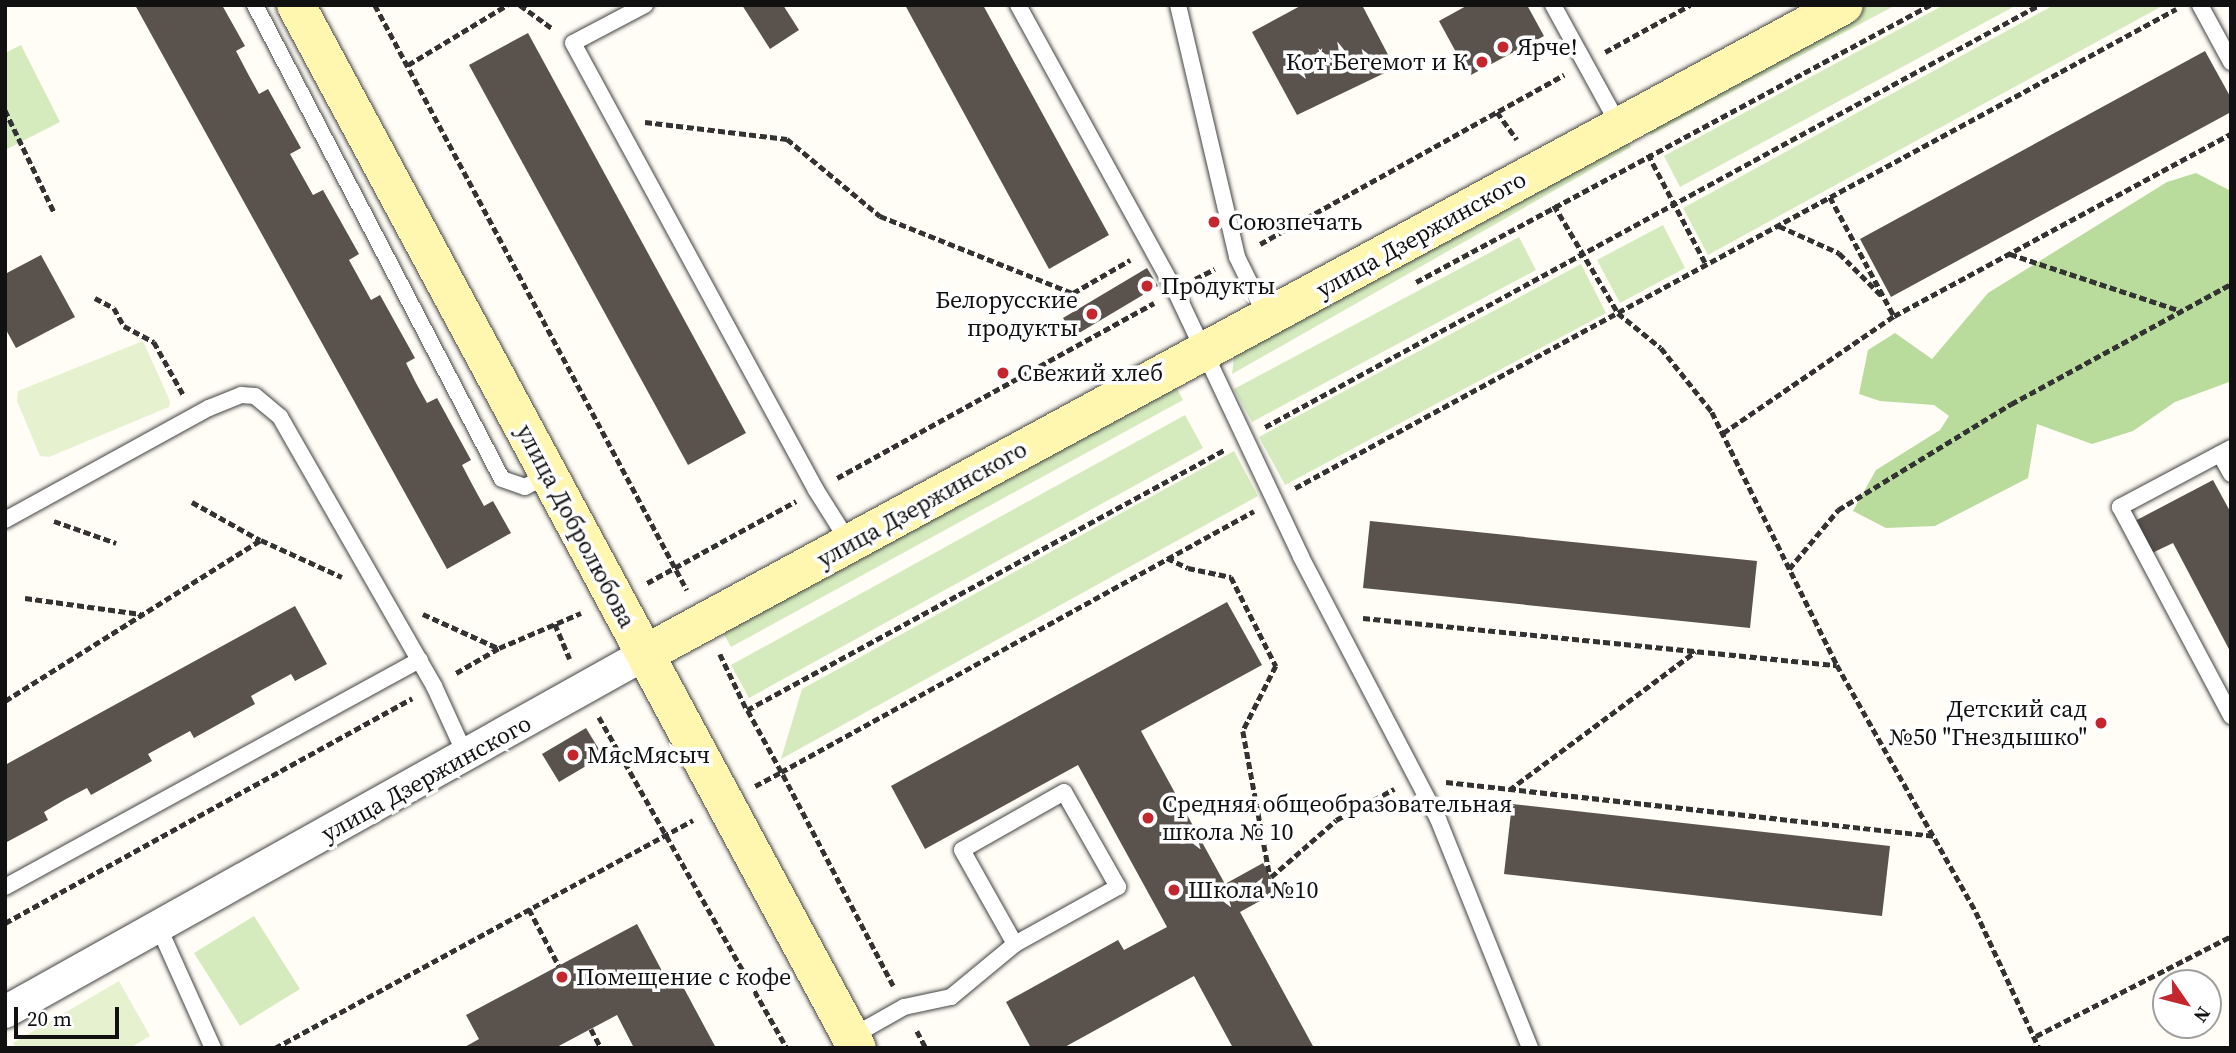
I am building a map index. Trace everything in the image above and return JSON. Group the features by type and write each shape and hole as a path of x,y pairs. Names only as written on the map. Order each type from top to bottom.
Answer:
{"street":[{"name":"улица Добролюбова","path":"296,5 854,1042"},
{"name":"улица Дзержинского","path":"5,1012 645,654 1844,5"}],"lane":[{"path":"255,5 502,479 525,487 548,474"},
{"path":"645,5 573,43 809,478 850,544"},
{"path":"1018,5 1152,247 1247,437 1274,500 1418,779 1530,1048"},
{"path":"1178,5 1237,257 1267,318"},
{"path":"1553,5 1619,125"},
{"path":"2200,5 2231,62"},
{"path":"5,520 196,415 241,395 267,402 281,417 420,660 466,756"},
{"path":"2231,474 2225,451 2120,508 2231,716"},
{"path":"5,887 420,660"},
{"path":"854,1042 904,1007 951,996 1016,944 1118,887 1065,792 962,850 1016,944"},
{"path":"159,928 213,1048"}],"path":[{"path":"375,5 706,622 747,710 926,1048"},
{"path":"408,65 507,5"},
{"path":"520,5 573,43"},
{"path":"747,710 2039,5"},
{"path":"752,788 1167,558 2183,5"},
{"path":"5,110 54,212"},
{"path":"1497,112 1539,170 1555,208 1618,313 1661,348 1712,411 1837,665 1934,836 2036,1036 2039,1048"},
{"path":"614,118 787,139 880,216 1073,293 1152,247"},
{"path":"1619,125 1650,156 1707,264"},
{"path":"1723,433 1894,316 2231,134"},
{"path":"1830,197 1894,316"},
{"path":"1779,225 1839,254 1886,300"},
{"path":"2009,254 2181,311"},
{"path":"1789,569 1838,510 2011,404 2231,284"},
{"path":"95,298 114,308 124,326 154,342 196,415"},
{"path":"192,502 261,540 499,648"},
{"path":"24,510 116,543"},
{"path":"5,701 261,540"},
{"path":"1167,558 1188,568 1231,577 1276,666 1244,731 1270,877 1336,820 1418,779 1934,836"},
{"path":"25,598 142,615"},
{"path":"5,923 499,648 586,611"},
{"path":"1334,616 1837,665"},
{"path":"555,624 583,689 787,1048"},
{"path":"1509,789 1696,652"},
{"path":"275,1048 705,813"},
{"path":"529,909 559,966"},
{"path":"2036,1036 2231,936"},
{"path":"591,1029 601,1048"}],"green space":[{"path":"1841,5 1896,5 1651,135 1639,113"},
{"path":"1944,5 2017,5 1680,187 1664,156"},
{"path":"2054,5 2164,5 1708,255 1683,208"},
{"path":"21,45 60,122 5,150 5,53"},
{"path":"1619,125 1631,147 1232,374 1236,342"},
{"path":"2196,173 2231,191 2229,382 2175,402 2133,431 2092,444 2037,424 2028,478 1935,526 1886,528 1853,511 1876,470 1940,430 1949,416 1934,405 1880,401 1859,394 1868,350 1895,333 1932,359 1988,293 2167,182"},
{"path":"1663,225 1685,268 1620,303 1597,260"},
{"path":"1519,237 1536,270 1252,422 1234,389"},
{"path":"1581,264 1606,313 1285,485 1259,437"},
{"path":"143,341 170,401 169,407 49,457 40,456 17,401 18,391"},
{"path":"1167,370 1183,400 731,647 715,618"},
{"path":"1185,415 1203,448 749,698 731,665"},
{"path":"1234,451 1258,496 781,759 802,689"},
{"path":"254,916 300,989 240,1026 194,953"},
{"path":"119,981 150,1036 130,1048 16,1048 13,1043"}],"building":[{"path":"135,5 222,5 245,46 236,51 259,94 268,89 301,148 290,154 313,195 323,190 359,254 349,260 371,300 380,295 415,358 406,363 416,383 427,403 437,398 471,460 462,465 473,486 484,506 493,501 511,533 447,569"},
{"path":"742,5 783,5 799,30 770,49"},
{"path":"905,5 983,5 1109,235 1049,269"},
{"path":"1302,5 1362,5 1395,68 1297,115 1252,32"},
{"path":"1468,5 1527,5 1544,36 1469,76 1439,21"},
{"path":"528,33 746,433 688,465 469,65"},
{"path":"2205,51 2231,98 2231,112 1891,297 1860,239"},
{"path":"41,255 75,317 16,348 5,328 5,274"},
{"path":"1147,268 1158,286 1074,336 1063,318"},
{"path":"2213,480 2231,513 2231,653 2173,543 2150,554 2133,522"},
{"path":"1370,521 1757,561 1750,628 1363,588"},
{"name":"Средняя общеобразовательная школа № 10","path":"1227,602 1262,665 1141,731 1225,884 1263,863 1278,891 1240,912 1314,1048 1233,1048 1194,976 1063,1048 1031,1048 1006,1002 1118,940 1124,950 1167,927 1078,765 925,849 891,786"},
{"path":"295,606 327,664 295,681 291,674 251,696 255,704 194,738 190,731 148,754 152,761 91,795 87,788 66,799 44,812 48,820 5,843 5,765"},
{"name":"МясМясыч","path":"586,728 603,756 559,782 542,754"},
{"path":"1512,804 1890,846 1882,916 1504,874"},
{"path":"637,924 670,986 680,981 716,1048 634,1048 617,1015 555,1048 463,1048 479,1039 466,1015"}],"place":[{"name":"Ярче!","path":"1503,47"},
{"name":"Кот Бегемот и К","path":"1482,62"},
{"name":"Союзпечать","path":"1214,222"},
{"name":"Продукты","path":"1147,286"},
{"name":"Белорусские продукты","path":"1092,314"},
{"name":"Свежий хлеб","path":"1003,373"},
{"name":"Детский сад №50 \"Гнездышко\"","path":"2101,723"},
{"name":"МясМясыч","path":"573,755"},
{"name":"Средняя общеобразовательная школа № 10","path":"1148,818"},
{"name":"Школа №10","path":"1174,890"},
{"name":"Помещение с кофе","path":"562,977"}]}
